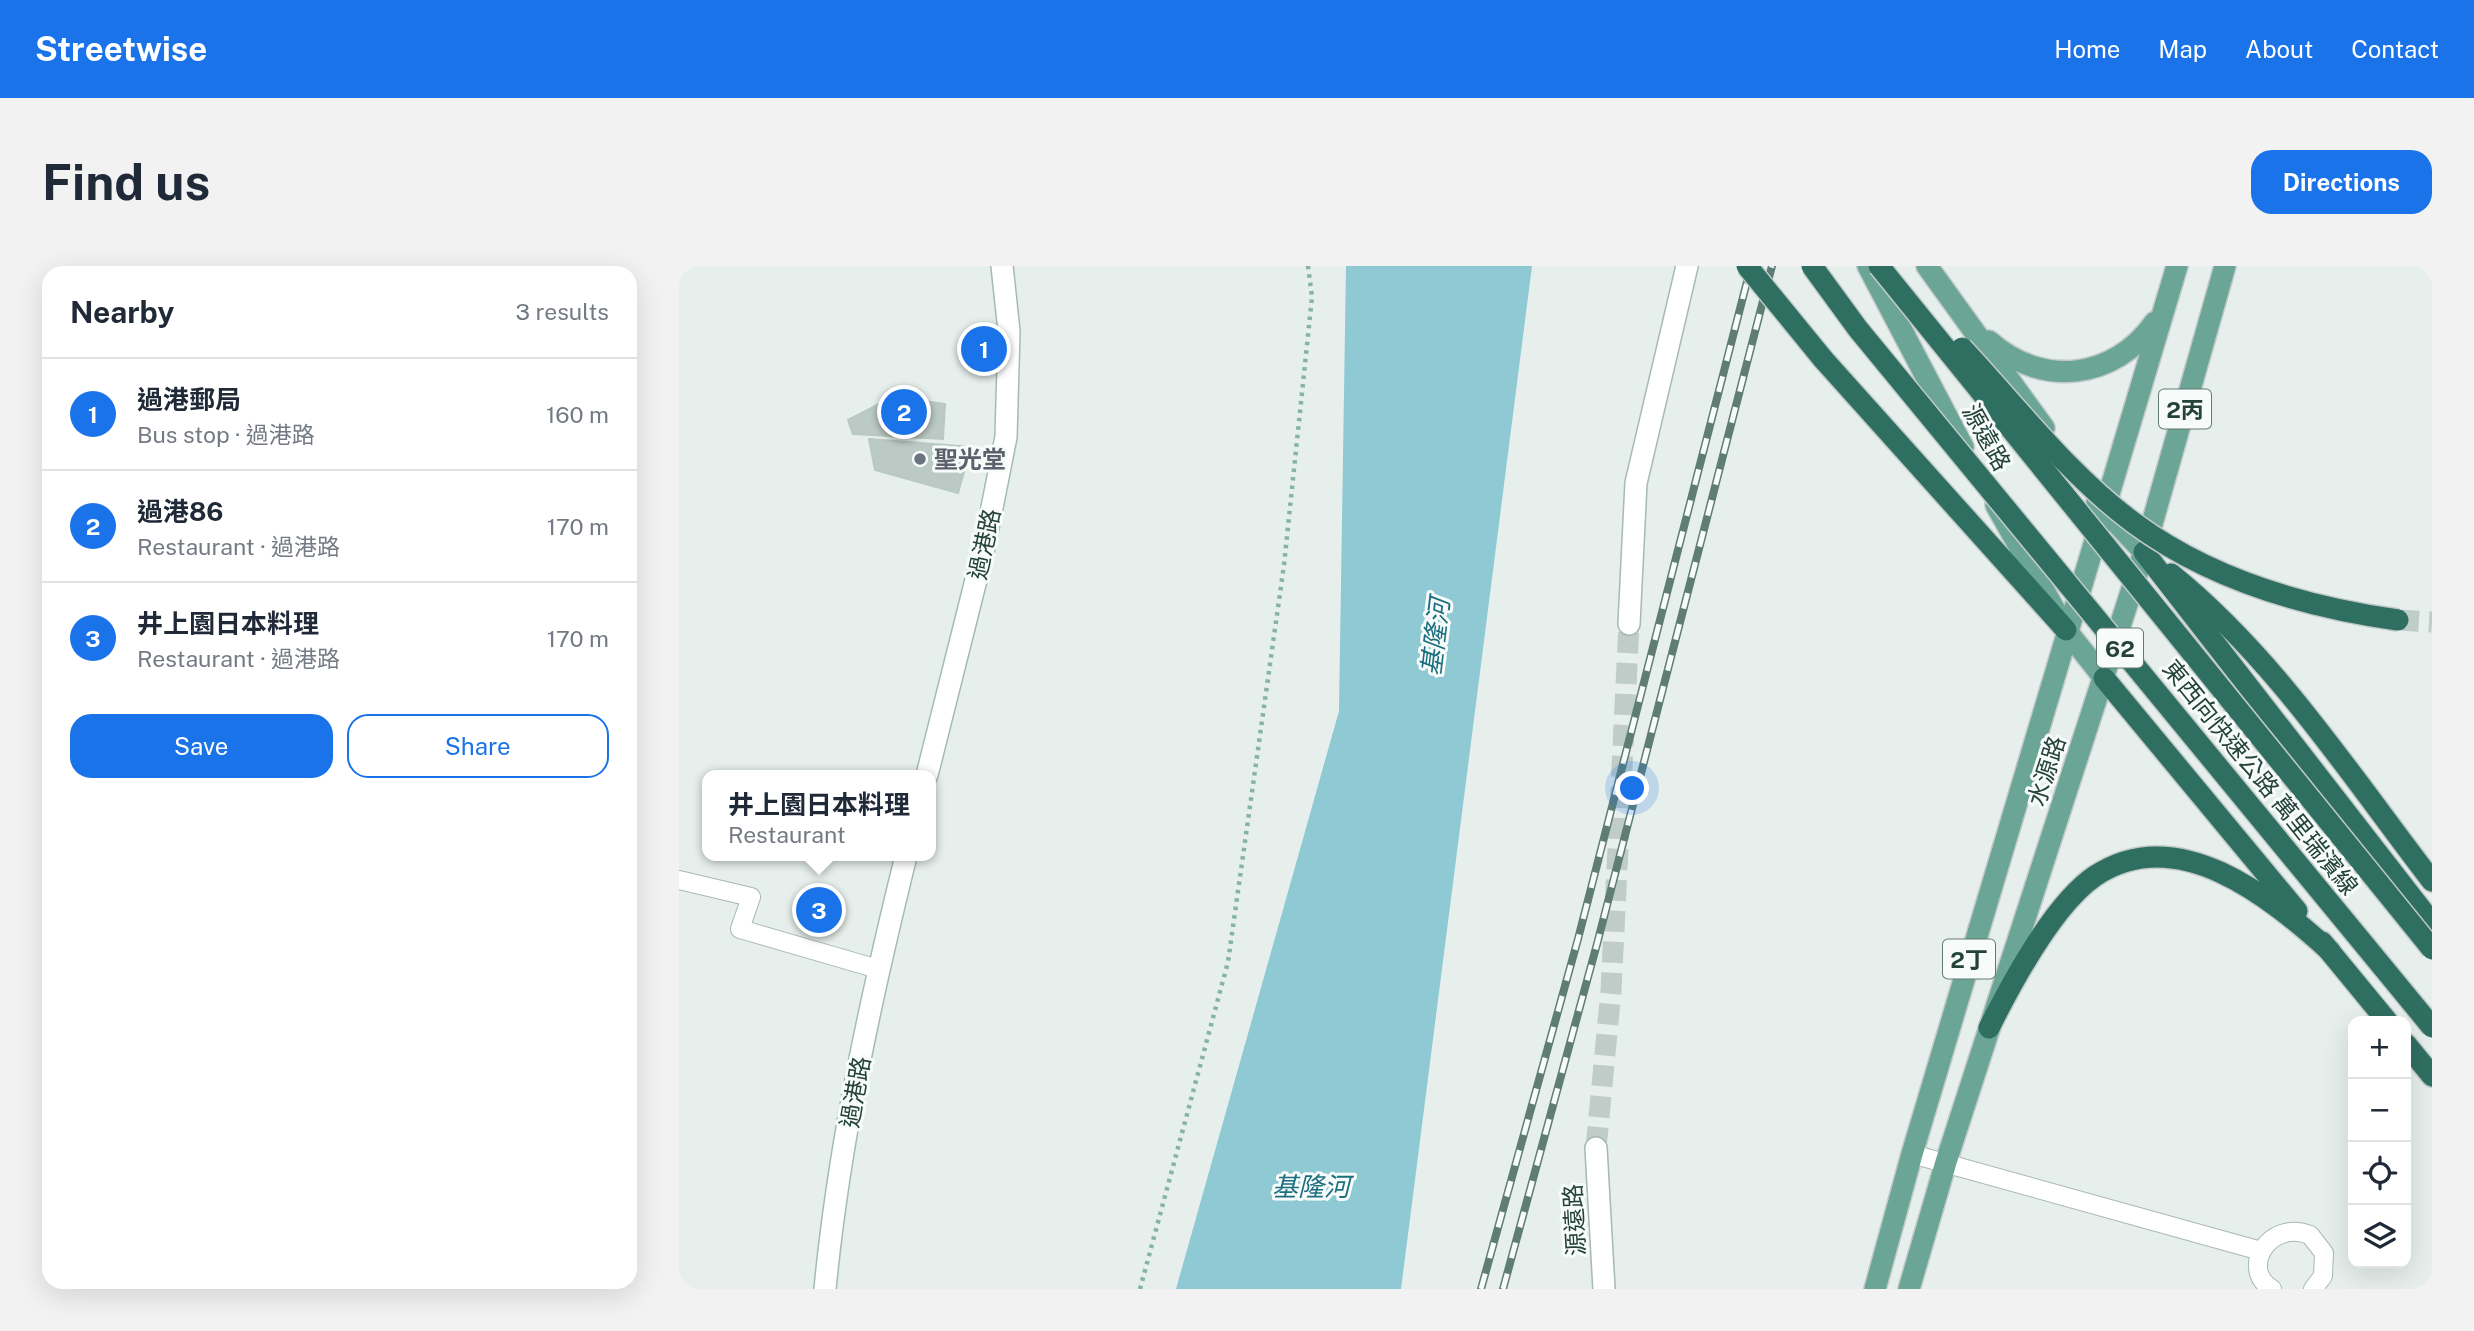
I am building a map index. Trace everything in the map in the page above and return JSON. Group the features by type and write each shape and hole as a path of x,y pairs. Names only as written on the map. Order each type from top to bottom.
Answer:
{"highway":[{"path":"1747,266 1823,359 2066,630"},
{"name":"東西向快速公路 萬里瑞濱線","path":"1812,266 1858,329 2432,1027"},
{"name":"東西向快速公路 萬里瑞濱線","path":"1879,266 2432,949"},
{"path":"1885,266 2092,488 2135,523 2209,567 2252,585 2299,601 2398,620"},
{"path":"2144,552 2208,604 2280,684 2432,881"},
{"path":"2144,552 2432,923"},
{"path":"2105,678 2383,1016"},
{"path":"1989,1028 2020,972 2063,907 2096,876 2136,860 2177,858 2217,870 2274,904 2330,951"},
{"path":"2411,1050 2432,1076"}],"main road":[{"name":"源遠路","path":"1868,266 1949,423 2066,630 2105,678"},
{"name":"源遠路","path":"1927,266 2103,510 2144,552"},
{"name":"水源路","path":"1875,1289 2066,630 2177,266"},
{"name":"水源路","path":"1909,1289 1946,1162 2144,552 2225,266"},
{"path":"1958,309 1991,343 2014,360 2039,370 2063,372 2113,360 2138,344 2154,324 2167,298"}],"street":[{"name":"過港路","path":"928,770 984,548 1006,437 1009,331 1002,266"},
{"path":"1629,624 1636,484 1687,266"},
{"name":"過港路","path":"825,1289 832,1221 878,969 905,861"},
{"name":"源遠路","path":"1596,1148 1604,1289"}],"lane":[{"path":"679,880 751,897 740,929 878,969"},
{"path":"1912,1154 2261,1251"},
{"path":"2272,1289 2263,1280 2260,1271 2261,1251 2277,1234 2287,1230 2310,1235 2324,1253 2326,1264 2323,1276 2313,1289"}],"path":[{"path":"1140,1289 1229,962 1285,565 1312,297 1308,266"}],"water":[{"name":"基隆河","path":"1346,266 1532,266 1401,1289 1176,1289 1339,711"}],"building":[{"path":"911,399 945,404 943,439 853,434 848,420 883,402"},
{"name":"聖光堂","path":"869,439 971,447 958,493 875,470"}],"tunnel":[{"path":"2398,620 2432,622"},
{"path":"1596,1148 1611,991 1629,624"}],"railway":[{"path":"1481,1289 1578,939 1751,266"},
{"path":"1503,1289 1597,944 1772,266"}],"place":[{"name":"過港郵局","path":"984,349"},
{"name":"過港86","path":"904,412"},
{"name":"聖光堂","path":"920,459"},
{"name":"井上園日本料理","path":"819,910"}]}
